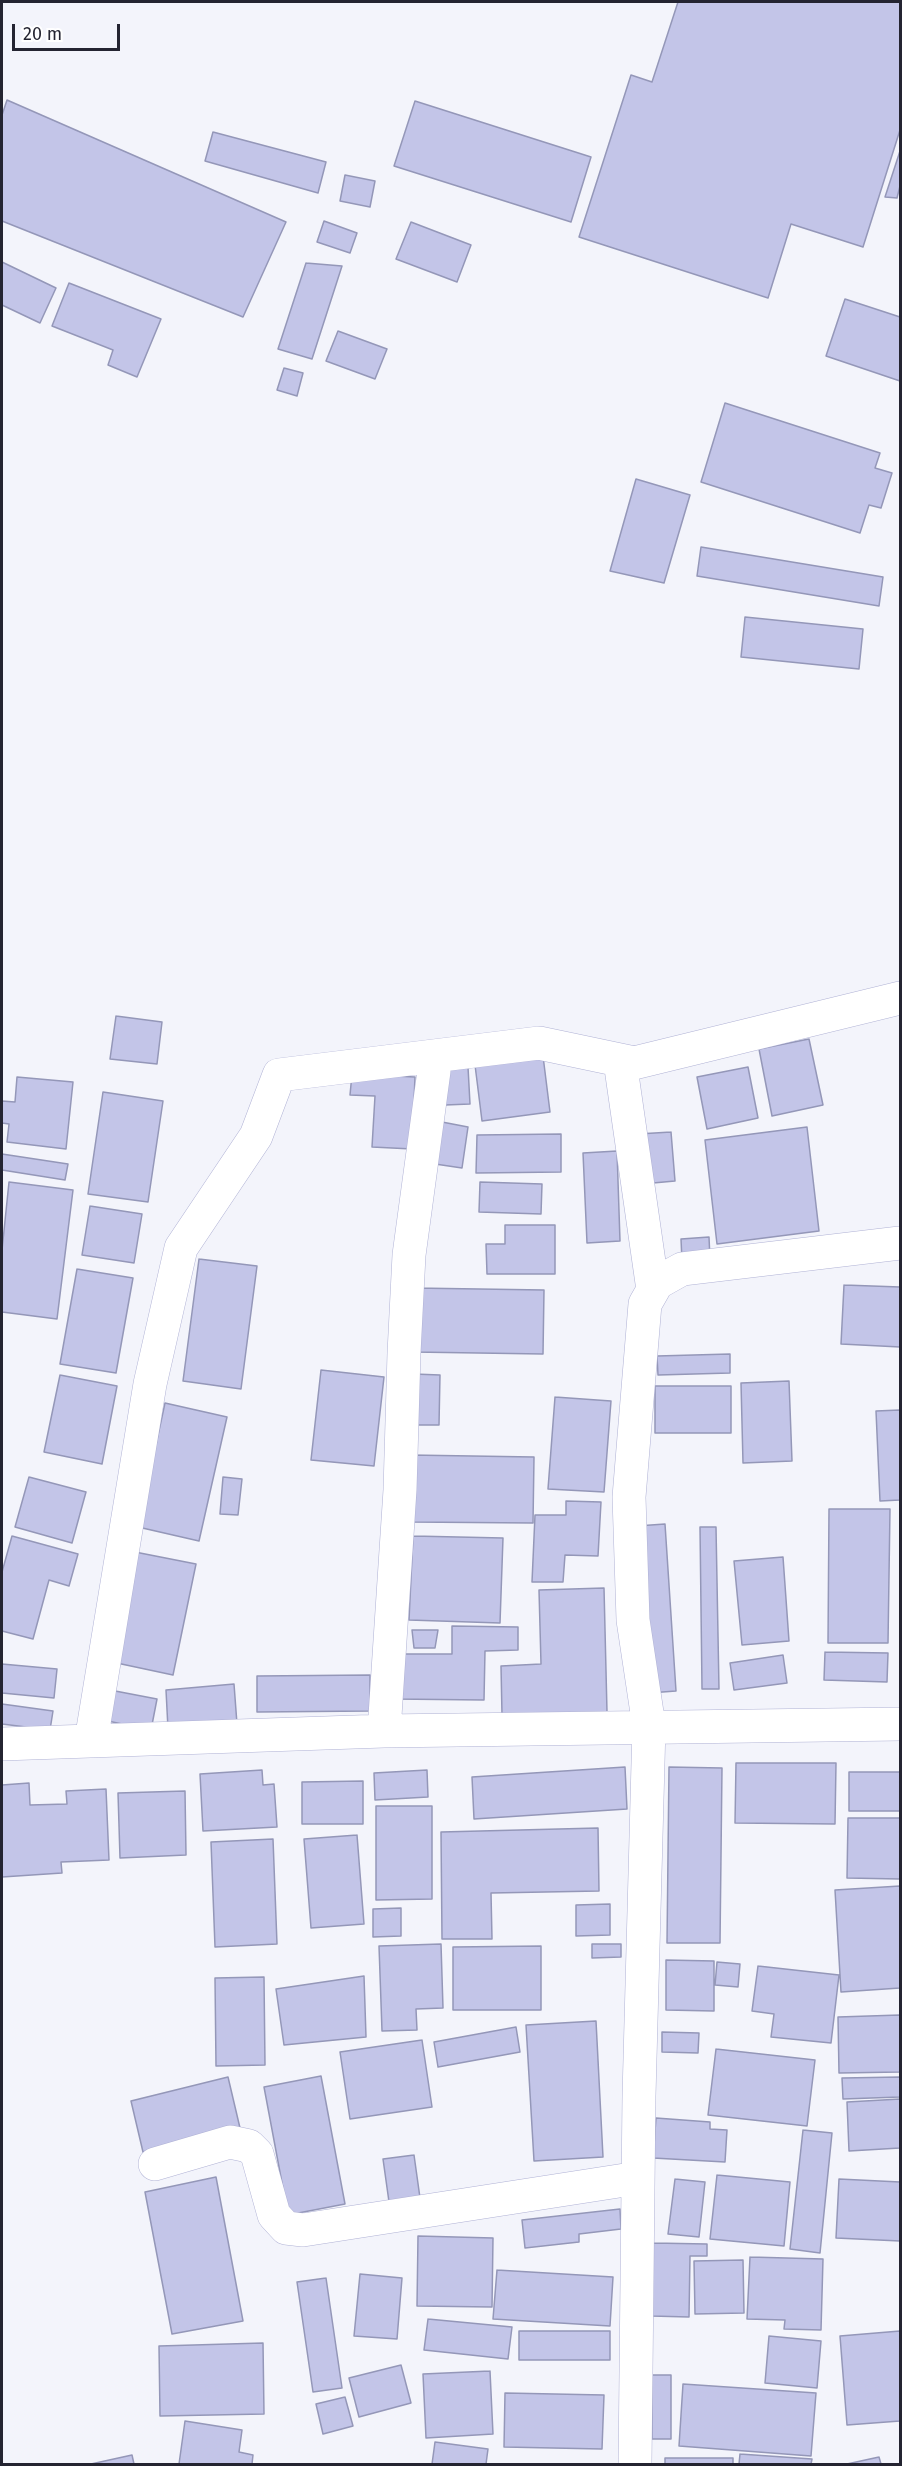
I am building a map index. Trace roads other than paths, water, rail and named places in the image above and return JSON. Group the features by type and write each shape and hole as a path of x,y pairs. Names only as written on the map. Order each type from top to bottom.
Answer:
{"street":[{"path":"91,1741 150,1384 181,1248 256,1136 279,1075 539,1043 634,1063 900,998"},
{"path":"620,1061 653,1290"},
{"path":"384,1731 400,1490 409,1255 434,1071"},
{"path":"635,2464 638,2178 649,1726 633,1620 629,1497 645,1304 657,1283 682,1269 900,1243"},
{"path":"2,1744 384,1731 900,1724"},
{"path":"155,2164 230,2142 249,2146 257,2154 274,2215 286,2228 303,2230 638,2178"}]}
